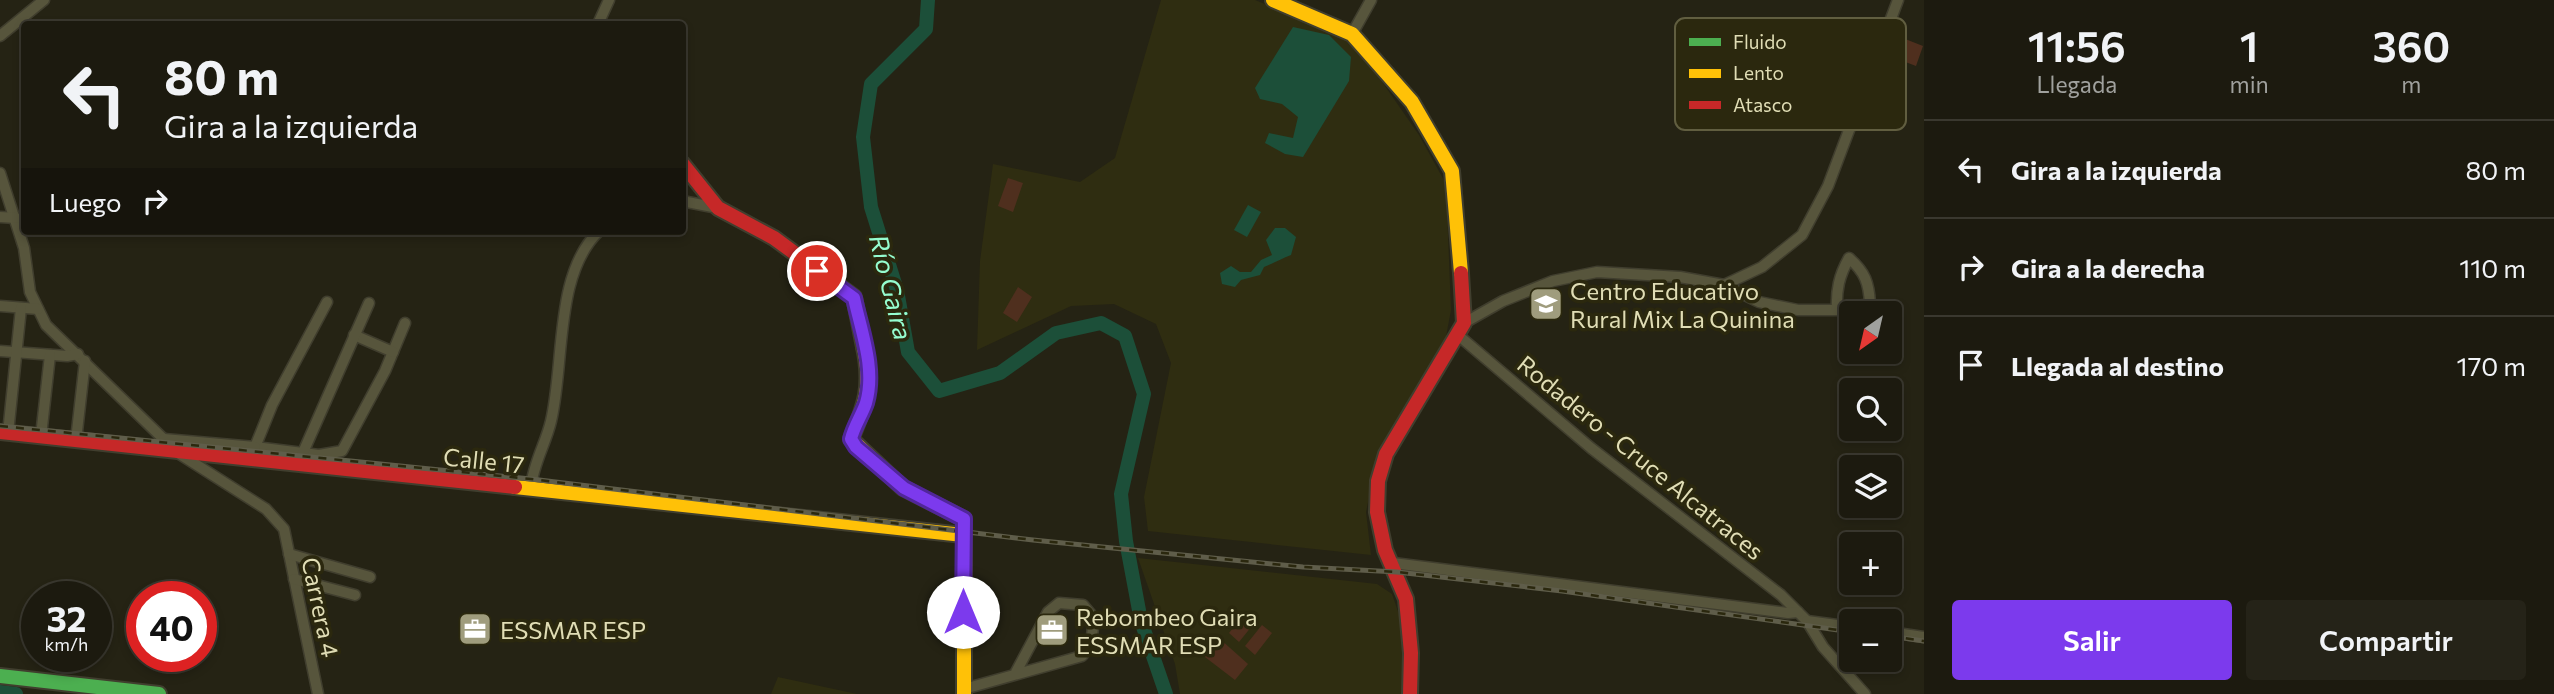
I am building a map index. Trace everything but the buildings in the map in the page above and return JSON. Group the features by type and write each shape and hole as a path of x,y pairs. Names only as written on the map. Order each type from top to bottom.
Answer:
{"main road":[{"path":"1273,0 1352,34 1412,102 1452,171 1457,200 1461,329 1387,454 1378,481 1377,512 1385,550 1393,563 1406,599 1409,621 1409,694"},
{"path":"686,168 718,208 774,238 854,298 870,375 866,403 851,439 856,447 904,488 964,519 964,691"},
{"name":"Calle 17","path":"4,433 178,453 301,459 963,535"},
{"path":"0,676 159,694"}],"street":[{"path":"0,36 44,0"},
{"path":"598,21 609,0"},
{"path":"1352,34 1371,0"},
{"path":"1891,18 1898,0"},
{"path":"1724,285 1762,267 1802,235 1828,186 1849,130"},
{"path":"0,173 16,218 30,292 46,325 178,453"},
{"path":"686,202 718,208"},
{"path":"0,217 16,218"},
{"path":"531,487 551,421 573,270 588,242 595,235"},
{"path":"1461,329 1503,300 1553,281 1597,272 1680,277 1724,285 1759,302 1798,310 1837,310 1870,304 1870,286 1862,270 1849,258 1840,274 1836,292 1837,310"},
{"path":"255,447 282,384 327,302"},
{"path":"301,459 369,303"},
{"path":"0,306 38,309"},
{"path":"4,433 21,307"},
{"path":"164,439 255,447 301,459 334,455 342,451 405,323"},
{"name":"Rodadero - Cruce Alcatraces","path":"1461,329 1591,448 1781,595 1807,621 1823,647 1865,694"},
{"path":"354,335 393,352"},
{"path":"0,351 81,357"},
{"path":"41,436 50,355"},
{"path":"76,440 81,357"},
{"name":"Carrera 4","path":"178,453 267,509 284,529 318,694"},
{"path":"289,554 370,577"},
{"path":"1393,563 1798,612"},
{"path":"294,579 355,595"},
{"path":"964,691 1016,672 1082,656 1091,645 1094,618 1083,605 1059,603 1048,612 1016,672"},
{"path":"1807,621 1839,625"},
{"path":"1902,634 1924,637"}],"shaded area":[{"path":"1161,0 1255,0 1341,36 1369,63 1419,135 1446,184 1451,310 1445,342 1378,453 1366,512 1371,555 1148,531 1144,497 1171,363 1156,324 1114,304 1071,306 977,350 980,261 993,164 1080,182 1115,158"},
{"path":"1293,27 1329,35 1351,57 1349,81 1303,157 1285,154 1265,143 1269,133 1293,138 1298,117 1282,104 1260,99 1255,88"},
{"path":"1906,39 1923,46 1916,66 1906,62"},
{"path":"1008,178 1023,183 1013,212 998,206"},
{"path":"1248,205 1261,212 1247,237 1234,230"},
{"path":"1275,228 1285,228 1296,237 1291,255 1264,267 1260,275 1241,280 1235,287 1222,284 1220,273 1231,266 1240,272 1251,272 1261,260 1272,255 1266,240"},
{"path":"1018,287 1032,297 1017,322 1003,313"},
{"path":"1138,558 1377,584 1392,594 1402,623 1402,694 1180,694 1175,664"},
{"path":"1246,612 1256,621 1239,642 1229,633"},
{"path":"1262,625 1272,633 1255,655 1245,646"},
{"path":"1220,639 1248,664 1235,680 1205,657"},
{"path":"778,677 857,694 771,694"}],"waterway":[{"name":"Río Gaira","path":"928,0 926,29 871,84 863,137 871,207 897,290 908,352 939,391 1000,373 1056,333 1101,323 1125,336 1144,394 1121,494 1126,541 1141,621 1166,694"},
{"path":"0,692 16,694"}],"railway":[{"path":"0,426 531,479 1033,540 1303,567 1397,572 1562,591 1839,630"},
{"path":"1902,638 1924,641"}],"traffic: fast":[{"path":"0,676 159,694"}],"traffic: slow":[{"path":"1273,0 1352,34 1412,102 1452,171 1461,273"},
{"path":"864,347 866,394 851,439 903,488 964,519 964,694"},
{"path":"515,487 963,535"}],"traffic: jam":[{"path":"686,168 718,208 774,238 854,297 864,347"},
{"path":"1410,694 1411,653 1406,599 1385,550 1377,512 1378,481 1386,454 1464,323 1461,273"},
{"path":"0,432 515,487"}],"place":[{"name":"Centro Educativo Rural Mix La Quinina","path":"1546,304"},
{"name":"ESSMAR ESP","path":"475,629"},
{"name":"Rebombeo Gaira ESSMAR ESP","path":"1052,630"}],"route":[{"path":"817,271 854,298 870,375 866,403 851,439 856,447 904,488 933,506 964,519 963,612"}]}
